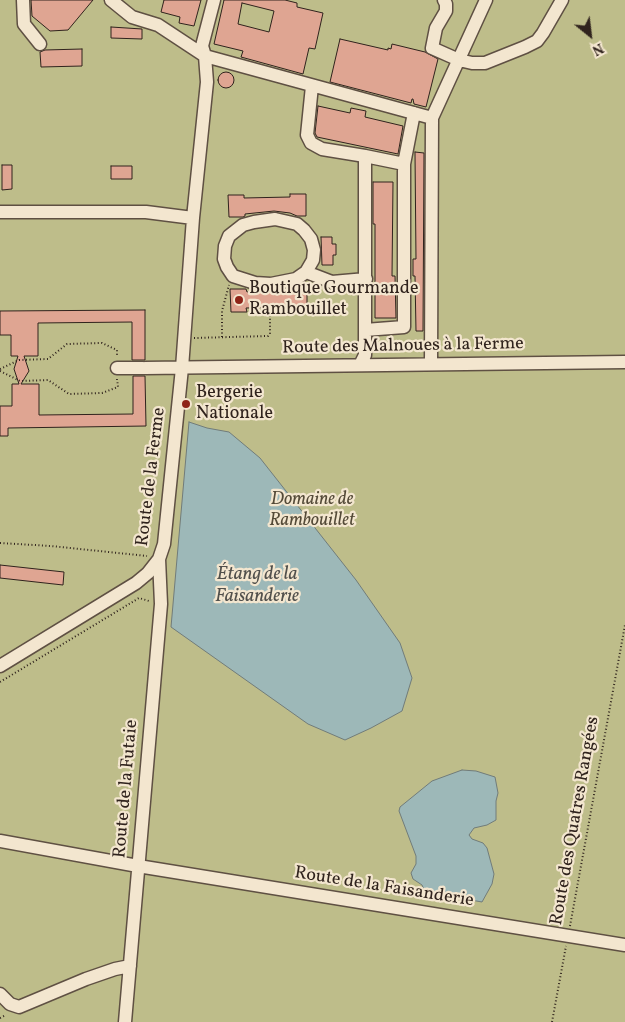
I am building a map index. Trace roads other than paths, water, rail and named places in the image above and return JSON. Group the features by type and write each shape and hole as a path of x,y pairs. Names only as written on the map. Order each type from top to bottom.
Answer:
{"street":[{"path":"23,0 24,24 40,44"},
{"path":"111,0 132,17 158,25 205,56 432,118"},
{"name":"Route de la Ferme","path":"0,666 136,583 148,573 159,559 164,544 182,368 193,218 207,82 205,56 202,46 214,0"},
{"path":"444,0 446,11 436,28 432,48 459,60 472,63 485,63 525,48 537,41 562,0"},
{"path":"431,364 432,118 486,0"},
{"path":"312,86 307,136 311,143 322,149 404,164"},
{"path":"366,330 404,327 404,164 414,113"},
{"path":"360,365 366,355 365,156"},
{"path":"0,212 146,212 193,218"},
{"path":"265,220 297,224 311,239 314,250 313,260 306,272 296,279 272,284 242,280 234,276 227,267 224,259 225,246 229,236 243,226 265,220"},
{"path":"306,272 332,282 366,279"},
{"name":"Route des Malnoues à la Ferme","path":"117,368 625,362"},
{"name":"Route de la Futaie","path":"125,1022 161,604 159,559"},
{"name":"Route de la Faisanderie","path":"0,840 138,866 625,945"},
{"path":"0,994 10,1004 19,1007 115,969 130,966"}],"water":[{"name":"Étang de la Faisanderie","path":"189,422 229,432 260,458 356,580 400,643 412,678 402,711 345,740 308,724 171,627"},
{"path":"462,770 476,771 495,777 498,793 496,820 487,825 474,828 469,835 472,839 483,843 487,848 494,874 492,884 482,902 425,892 422,885 413,879 411,873 416,864 416,856 399,811 400,807 432,781"}],"place":[{"name":"Boutique Gourmande Rambouillet","path":"239,300"},
{"name":"Bergerie Nationale","path":"186,404"}],"park label":[{"name":"Domaine de Rambouillet","path":"312,511"}]}
